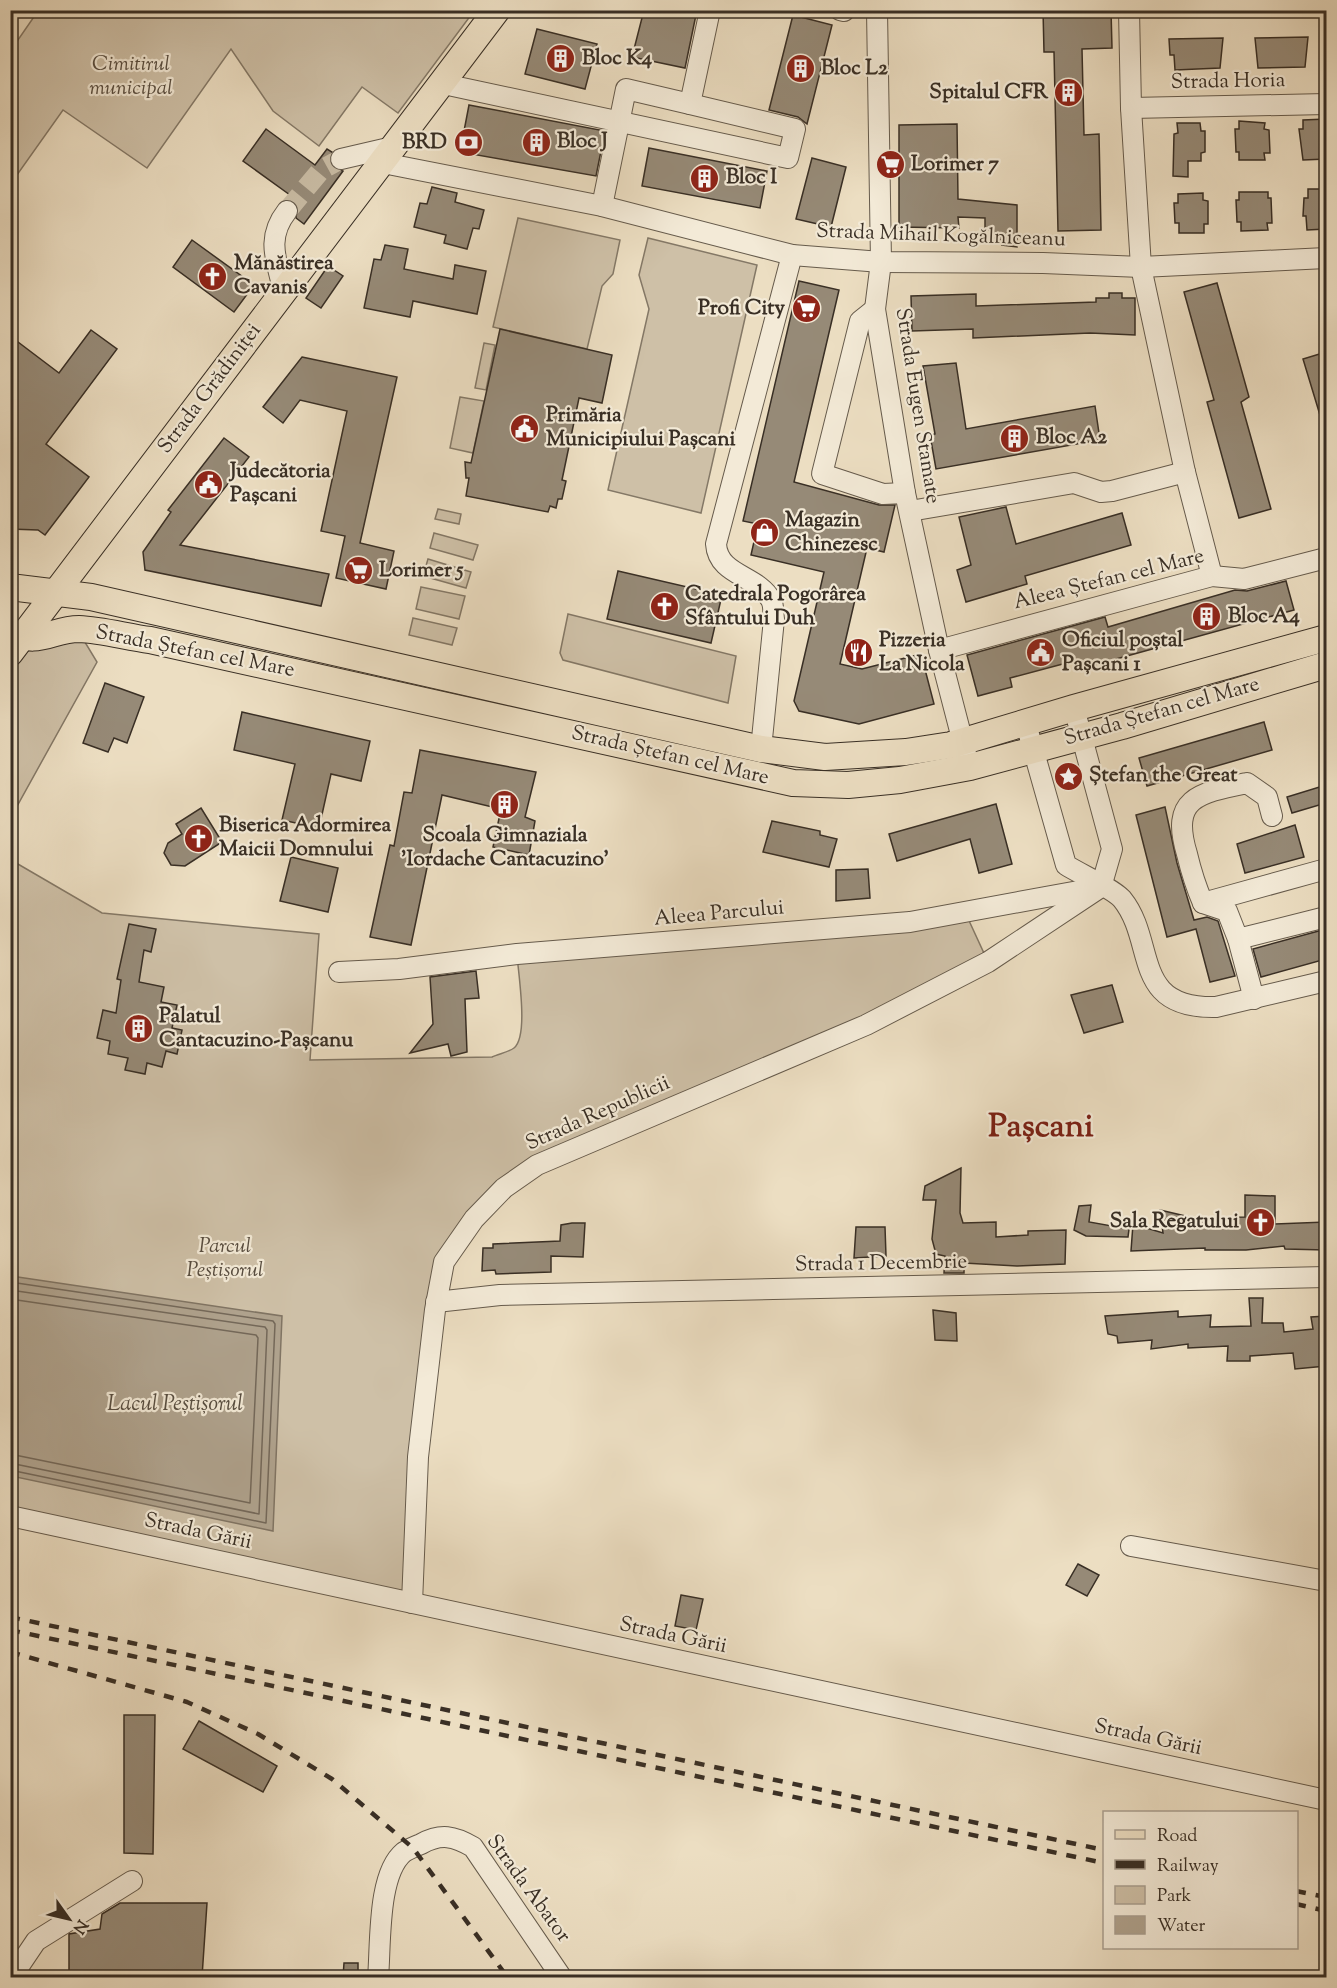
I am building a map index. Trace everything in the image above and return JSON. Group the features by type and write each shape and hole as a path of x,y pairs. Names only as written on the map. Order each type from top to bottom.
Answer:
{"main road":[{"name":"Strada Grădiniței","path":"15,641 56,594 390,154 439,83 496,10"},
{"name":"Strada Ștefan cel Mare","path":"10,587 91,597 761,749 825,758 906,752 963,742 1074,708 1326,638"},
{"name":"Strada Ștefan cel Mare","path":"15,641 77,629 150,640 793,783 848,785 900,780 970,767 1326,664"},
{"path":"601,740 606,714"}],"street":[{"path":"690,104 710,10"},
{"name":"Strada Eugen Stamate","path":"877,10 881,262 875,309 908,502 939,650 970,767"},
{"path":"1129,10 1131,108 1142,267 1185,472 1212,576"},
{"path":"439,83 619,121 788,158 795,129 626,89 619,121 602,206"},
{"name":"Strada Horia","path":"1131,108 1326,104"},
{"path":"341,159 390,154"},
{"name":"Strada Mihail Kogălniceanu","path":"390,154 792,255 881,262 1043,263 1142,267 1326,258"},
{"path":"284,293 273,240 274,229 287,211"},
{"path":"761,749 774,619 772,601 759,587 725,567 717,554 716,544 792,255"},
{"path":"875,309 860,321 822,474 908,502 1074,483 1101,492 1112,491 1185,472"},
{"name":"Aleea Ștefan cel Mare","path":"939,650 1212,576 1244,579 1326,558"},
{"path":"1074,708 1112,849 1101,887"},
{"path":"1026,724 1066,866 1101,887 1113,891 1122,900 1132,915 1149,970 1172,999 1198,1007 1216,1007 1326,981"},
{"path":"1203,903 1180,832 1180,819 1186,807 1196,798 1247,783 1267,797 1272,816"},
{"path":"1203,903 1326,869"},
{"name":"Aleea Parcului","path":"339,972 399,969 517,954 910,922 1101,887"},
{"name":"Strada Republicii","path":"412,1603 418,1457 436,1302 444,1263 474,1219 504,1188 537,1165 866,1025 988,962 1101,887"},
{"path":"1203,903 1227,911 1238,939 1254,999"},
{"path":"1238,939 1326,917"},
{"name":"Strada 1 Decembrie","path":"436,1302 500,1295 1326,1277"},
{"name":"Strada Gării","path":"10,1516 1326,1800"},
{"path":"1131,1546 1326,1581"},
{"name":"Strada Abator","path":"378,1977 384,1890 396,1863 404,1852 435,1836 455,1837 473,1847 562,1977"},
{"path":"11,1977 36,1941 132,1881"}],"green space":[{"name":"Cimitirul municipal","path":"38,11 474,11 398,113 362,87 319,146 273,111 231,49 147,168 63,110 12,182 11,50"},
{"path":"518,218 620,240 613,274 602,286 587,349 493,327"},
{"path":"648,238 757,265 701,513 608,490 649,309 639,275"},
{"path":"484,343 495,345 486,390 475,388"},
{"path":"460,397 484,401 473,453 450,448"},
{"path":"438,509 461,514 459,524 435,519"},
{"path":"434,533 478,545 473,560 430,548"},
{"path":"428,559 471,572 466,588 423,576"},
{"path":"421,587 465,596 459,619 416,609"},
{"path":"568,614 736,656 728,703 563,660 560,653"},
{"path":"413,618 457,628 452,645 409,635"},
{"path":"77,629 97,662 11,817 11,653"},
{"name":"Parcul Peștișorul","path":"11,860 102,913 319,934 310,1060 492,1057 514,1048 521,1031 522,1018 517,954 965,912 988,962 537,1165 444,1262 412,1603 11,1516"}],"water":[{"name":"Lacul Peștișorul","path":"11,1276 282,1316 273,1531 11,1476"}],"building":[{"path":"644,10 697,10 685,68 632,57"},
{"name":"Spitalul CFR","path":"1043,10 1111,10 1112,48 1082,49 1084,135 1099,134 1101,230 1058,231 1054,52 1044,52"},
{"name":"Bloc L2","path":"793,15 832,25 807,124 798,117 769,110"},
{"name":"Bloc K4","path":"537,29 597,44 585,89 525,74"},
{"path":"1308,37 1305,67 1258,68 1255,38"},
{"path":"1223,38 1220,68 1175,70 1174,55 1170,55 1169,39"},
{"name":"Bloc J","path":"469,105 605,131 596,176 460,152"},
{"path":"1326,119 1326,159 1303,160 1299,129 1303,129 1303,120"},
{"path":"1239,121 1265,123 1264,129 1269,130 1270,153 1264,153 1265,160 1239,160 1239,152 1236,152 1235,129 1239,129"},
{"path":"1177,123 1200,123 1201,131 1205,131 1205,152 1201,153 1201,161 1188,161 1188,177 1173,176 1174,134 1178,133"},
{"path":"957,124 958,199 1017,205 1017,247 1002,245 1003,240 994,239 992,230 985,230 985,218 958,217 959,228 899,227 899,125"},
{"path":"266,129 315,165 327,149 332,152 329,161 332,167 343,171 304,224 296,218 297,205 286,199 290,195 243,161"},
{"name":"Bloc I","path":"649,148 767,171 760,208 642,186"},
{"path":"812,158 846,167 831,227 796,219"},
{"path":"432,187 457,193 455,202 484,210 479,229 473,228 467,249 444,243 446,235 414,227 420,203 427,204"},
{"path":"1308,189 1326,189 1326,229 1307,230 1306,216 1303,216 1304,198 1308,198"},
{"path":"1239,192 1268,192 1268,198 1271,198 1272,223 1267,223 1268,230 1241,231 1241,222 1237,222 1236,200 1239,200"},
{"path":"1203,193 1203,200 1208,201 1208,224 1204,224 1204,233 1179,233 1179,223 1175,223 1174,203 1178,203 1178,194"},
{"name":"Mănăstirea Cavanis","path":"192,240 254,285 234,312 173,267"},
{"path":"385,245 408,249 404,269 453,279 455,265 486,271 477,314 413,301 410,317 364,308 374,259 381,260"},
{"path":"328,266 343,276 321,308 306,298"},
{"path":"799,281 839,290 794,482 879,505 895,505 884,552 867,548 840,664 862,669 921,654 934,704 859,724 799,711 794,701 824,572 751,555 758,524 743,521"},
{"path":"1217,283 1249,397 1241,402 1271,509 1239,518 1207,402 1214,400 1184,292"},
{"path":"1109,293 1122,293 1122,298 1135,298 1135,335 1090,333 973,338 973,329 912,331 911,296 976,294 976,306 1096,302 1096,298 1109,298"},
{"name":"Primăria Municipiului Pașcani","path":"500,329 612,355 602,403 579,398 562,480 566,481 562,499 558,499 556,508 550,506 548,512 466,496 469,478 466,478 465,462 471,463"},
{"path":"91,330 117,349 46,444 89,477 45,535 38,530 10,529 10,336 59,373"},
{"path":"1326,352 1326,424 1323,425 1303,359"},
{"path":"302,357 397,377 360,543 394,551 386,589 336,578 345,536 321,531 347,411 300,400 283,423 263,407"},
{"name":"Bloc A2","path":"956,363 966,429 1095,406 1100,440 936,469 930,435 935,434 923,366"},
{"path":"224,438 249,457 180,545 329,574 321,606 145,570 143,552 171,512 168,510"},
{"path":"1006,507 1016,544 1122,513 1131,545 1025,576 1027,584 966,602 957,570 971,565 959,517"},
{"name":"Catedrala Pogorârea Sfântului Duh","path":"618,571 722,595 711,643 607,619"},
{"path":"1286,581 1294,610 1076,670 1074,661 1010,678 1012,687 978,696 967,655 1105,617 1108,627 1235,590 1247,591"},
{"path":"105,683 144,697 127,743 114,738 108,752 83,743"},
{"path":"242,712 370,741 361,781 331,774 319,828 282,820 295,764 234,750"},
{"path":"1264,722 1272,750 1147,786 1139,758"},
{"name":"Scoala Gimnaziala 'Iordache Cantacuzino'","path":"420,750 536,772 525,817 535,821 529,855 493,847 501,809 442,795 411,945 370,937 390,845 394,846 404,792 412,793"},
{"path":"1326,785 1326,803 1292,813 1287,797"},
{"path":"996,804 1012,864 979,873 970,839 897,861 889,834"},
{"path":"1165,807 1177,863 1194,920 1207,917 1218,921 1235,976 1210,982 1196,929 1167,937 1136,815"},
{"name":"Biserica Adormirea Maicii Domnului","path":"201,808 222,842 185,866 171,865 164,853 168,843 182,834 176,824"},
{"path":"772,821 820,831 820,835 837,839 829,867 763,852"},
{"path":"1295,825 1304,857 1245,873 1237,844"},
{"path":"291,857 338,868 328,912 280,901"},
{"path":"868,869 870,898 836,901 836,870"},
{"name":"Palatul Cantacuzino-Pașcanu","path":"129,924 156,929 151,952 144,950 139,982 164,987 161,1002 177,1005 172,1028 182,1030 177,1054 166,1051 162,1067 147,1063 145,1074 125,1070 128,1058 108,1054 110,1041 97,1038 103,1010 116,1013 121,980 117,979"},
{"path":"1326,929 1326,959 1261,977 1253,949"},
{"path":"476,971 479,998 465,999 467,1052 451,1056 448,1044 410,1053 433,1024 430,977"},
{"path":"1112,985 1123,1022 1084,1033 1071,995"},
{"path":"961,1168 960,1213 963,1223 996,1222 996,1237 1028,1235 1028,1231 1066,1230 1065,1264 1017,1266 964,1263 964,1273 944,1273 945,1256 936,1254 932,1239 936,1200 923,1200 925,1186"},
{"path":"1245,1195 1275,1196 1275,1224 1326,1222 1326,1250 1285,1249 1284,1246 1246,1250 1205,1250 1205,1248 1131,1251 1133,1224 1163,1233 1160,1210 1194,1218 1245,1217"},
{"path":"1091,1205 1089,1222 1129,1229 1128,1237 1086,1236 1074,1230 1079,1206"},
{"path":"585,1223 583,1257 551,1256 551,1272 496,1274 495,1270 482,1271 483,1248 493,1248 493,1244 560,1241 561,1225"},
{"path":"856,1227 885,1227 886,1256 854,1258"},
{"path":"1249,1298 1263,1298 1262,1323 1283,1323 1284,1332 1313,1329 1311,1317 1326,1316 1326,1366 1295,1369 1293,1353 1250,1356 1250,1361 1227,1361 1228,1346 1188,1348 1188,1344 1151,1349 1152,1340 1118,1343 1117,1336 1108,1334 1105,1316 1178,1311 1178,1317 1211,1315 1210,1327 1251,1326"},
{"path":"933,1310 956,1313 957,1341 935,1340"},
{"path":"1078,1564 1099,1575 1087,1596 1066,1585"},
{"path":"681,1595 703,1599 696,1630 675,1626"},
{"path":"124,1715 155,1715 153,1854 124,1853"},
{"path":"199,1721 277,1766 263,1792 183,1749"},
{"path":"120,1903 207,1903 202,1977 69,1977 69,1934 100,1929 102,1914"},
{"path":"344,1963 358,1963 358,1977 343,1977"}],"tunnel":[{"path":"287,211 321,170 341,159"}],"railway":[{"path":"10,1617 1103,1850"},
{"path":"10,1630 1103,1863"},
{"path":"10,1652 187,1702 258,1734 332,1779 413,1848 508,1978"},
{"path":"1298,1891 1326,1897"},
{"path":"1298,1904 1326,1911"}],"place":[{"name":"Bloc K4","path":"561,59"},
{"name":"Bloc L2","path":"800,69"},
{"name":"Spitalul CFR","path":"1069,93"},
{"name":"Bloc J","path":"536,142"},
{"name":"BRD","path":"468,143"},
{"name":"Lorimer 7","path":"890,165"},
{"name":"Bloc I","path":"705,178"},
{"name":"Mănăstirea Cavanis","path":"213,276"},
{"name":"Profi City","path":"806,309"},
{"name":"Primăria Municipiului Pașcani","path":"525,428"},
{"name":"Bloc A2","path":"1015,438"},
{"name":"Judecătoria Pașcani","path":"209,484"},
{"name":"Magazin Chinezesc","path":"764,533"},
{"name":"Lorimer 5","path":"358,571"},
{"name":"Catedrala Pogorârea Sfântului Duh","path":"664,607"},
{"name":"Bloc A4","path":"1207,617"},
{"name":"Pizzeria La Nicola","path":"858,653"},
{"name":"Oficiul poștal Pașcani 1","path":"1041,653"},
{"name":"Ștefan the Great","path":"1068,776"},
{"name":"Scoala Gimnaziala 'Iordache Cantacuzino'","path":"505,805"},
{"name":"Biserica Adormirea Maicii Domnului","path":"198,838"},
{"name":"Palatul Cantacuzino-Pașcanu","path":"138,1029"},
{"name":"Sala Regatului","path":"1260,1222"}],"district":[{"name":"Pașcani","path":"1041,1128"}]}
